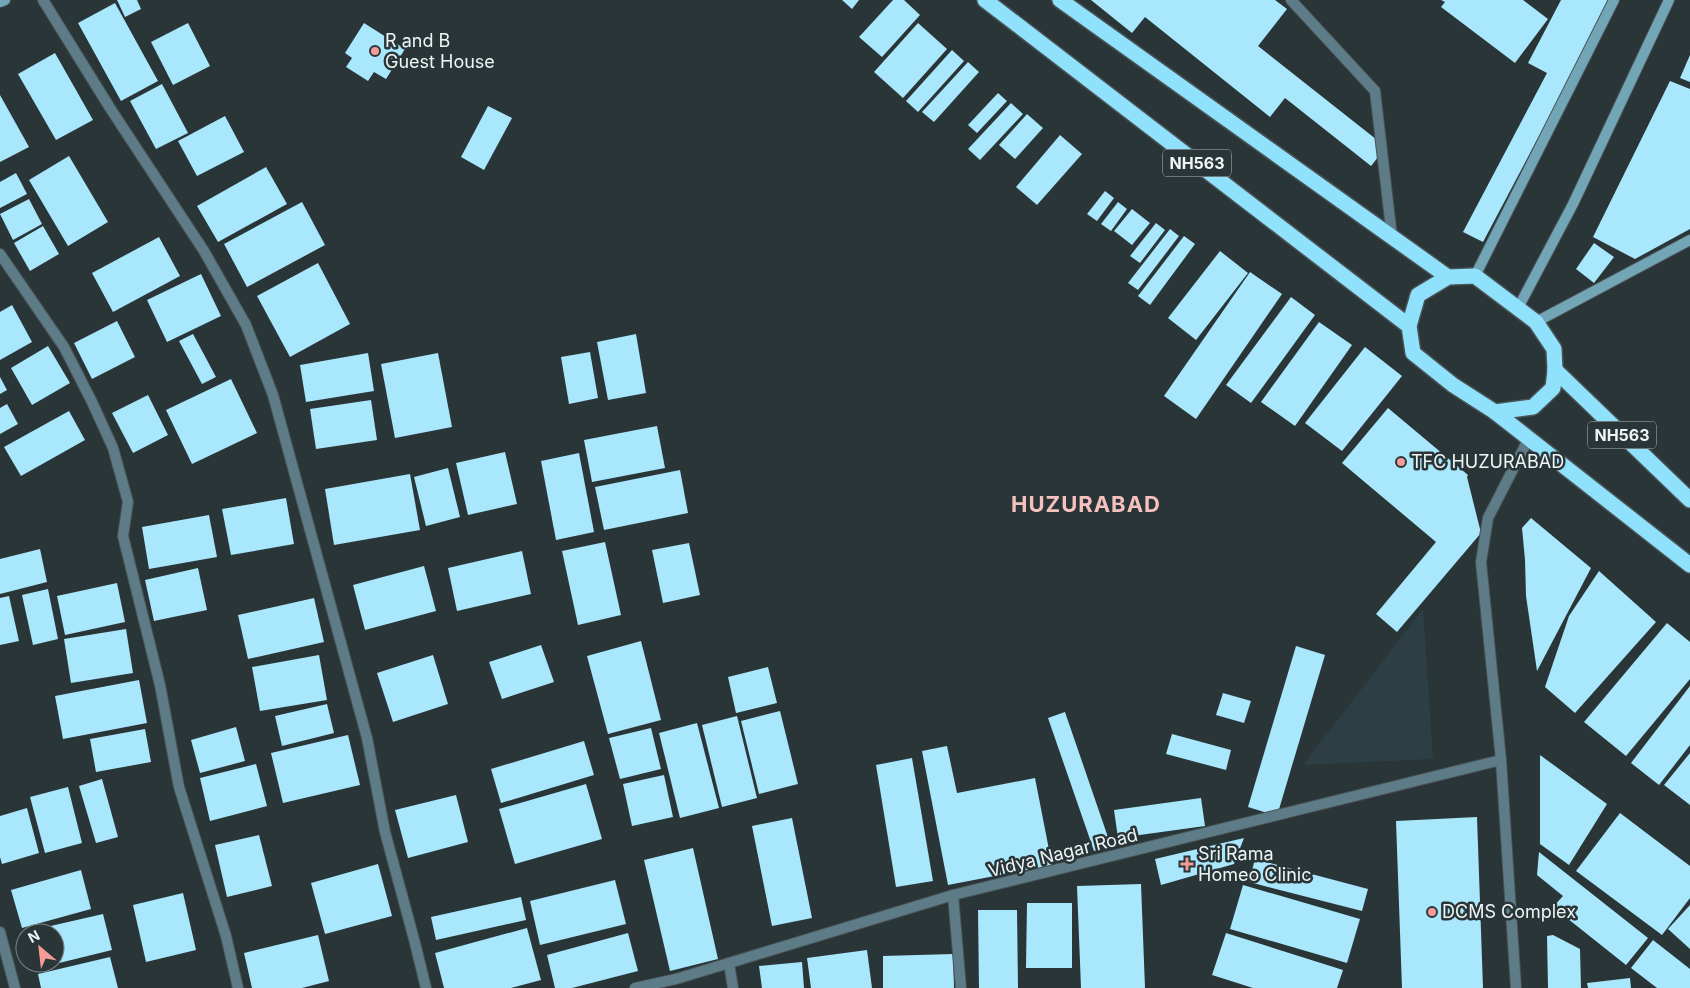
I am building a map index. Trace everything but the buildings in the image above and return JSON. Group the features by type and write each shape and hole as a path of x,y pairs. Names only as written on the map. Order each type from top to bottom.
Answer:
{"highway":[{"name":"NH563","path":"986,0 1409,326"},
{"name":"NH563","path":"1060,0 1448,277"},
{"path":"1495,412 1533,407 1553,388 1555,370 1554,349 1536,322 1475,276 1448,277 1418,295 1409,326 1413,353 1453,385 1495,412 1529,438 1690,565"},
{"name":"NH563","path":"1555,370 1690,500"}],"main road":[{"path":"0,2 5,0"},
{"path":"1475,276 1614,0"},
{"path":"1518,308 1573,204 1669,0"},
{"path":"1536,322 1690,240"}],"street":[{"path":"44,0 110,108 209,260 246,325 273,395 367,738 385,832 426,988"},
{"path":"1291,0 1375,91 1392,237"},
{"path":"0,254 64,346 113,448 128,502 123,536 160,684 179,787 226,936 238,988"},
{"path":"1516,988 1501,760 1481,562 1488,518 1529,438"},
{"name":"Vidya Nagar Road","path":"635,988 729,964 953,896 1501,760"},
{"path":"953,896 961,988"},
{"path":"0,932 14,988"},
{"path":"729,964 733,988"}],"shaded area":[{"path":"1423,609 1433,759 1303,765"}],"place":[{"name":"R and B Guest House","path":"375,51"},
{"name":"TFC HUZURABAD","path":"1401,462"},
{"name":"Sri Rama Homeo Clinic","path":"1187,864"},
{"name":"DCMS Complex","path":"1432,912"}],"district":[{"name":"HUZURABAD","path":"1086,504"}]}
